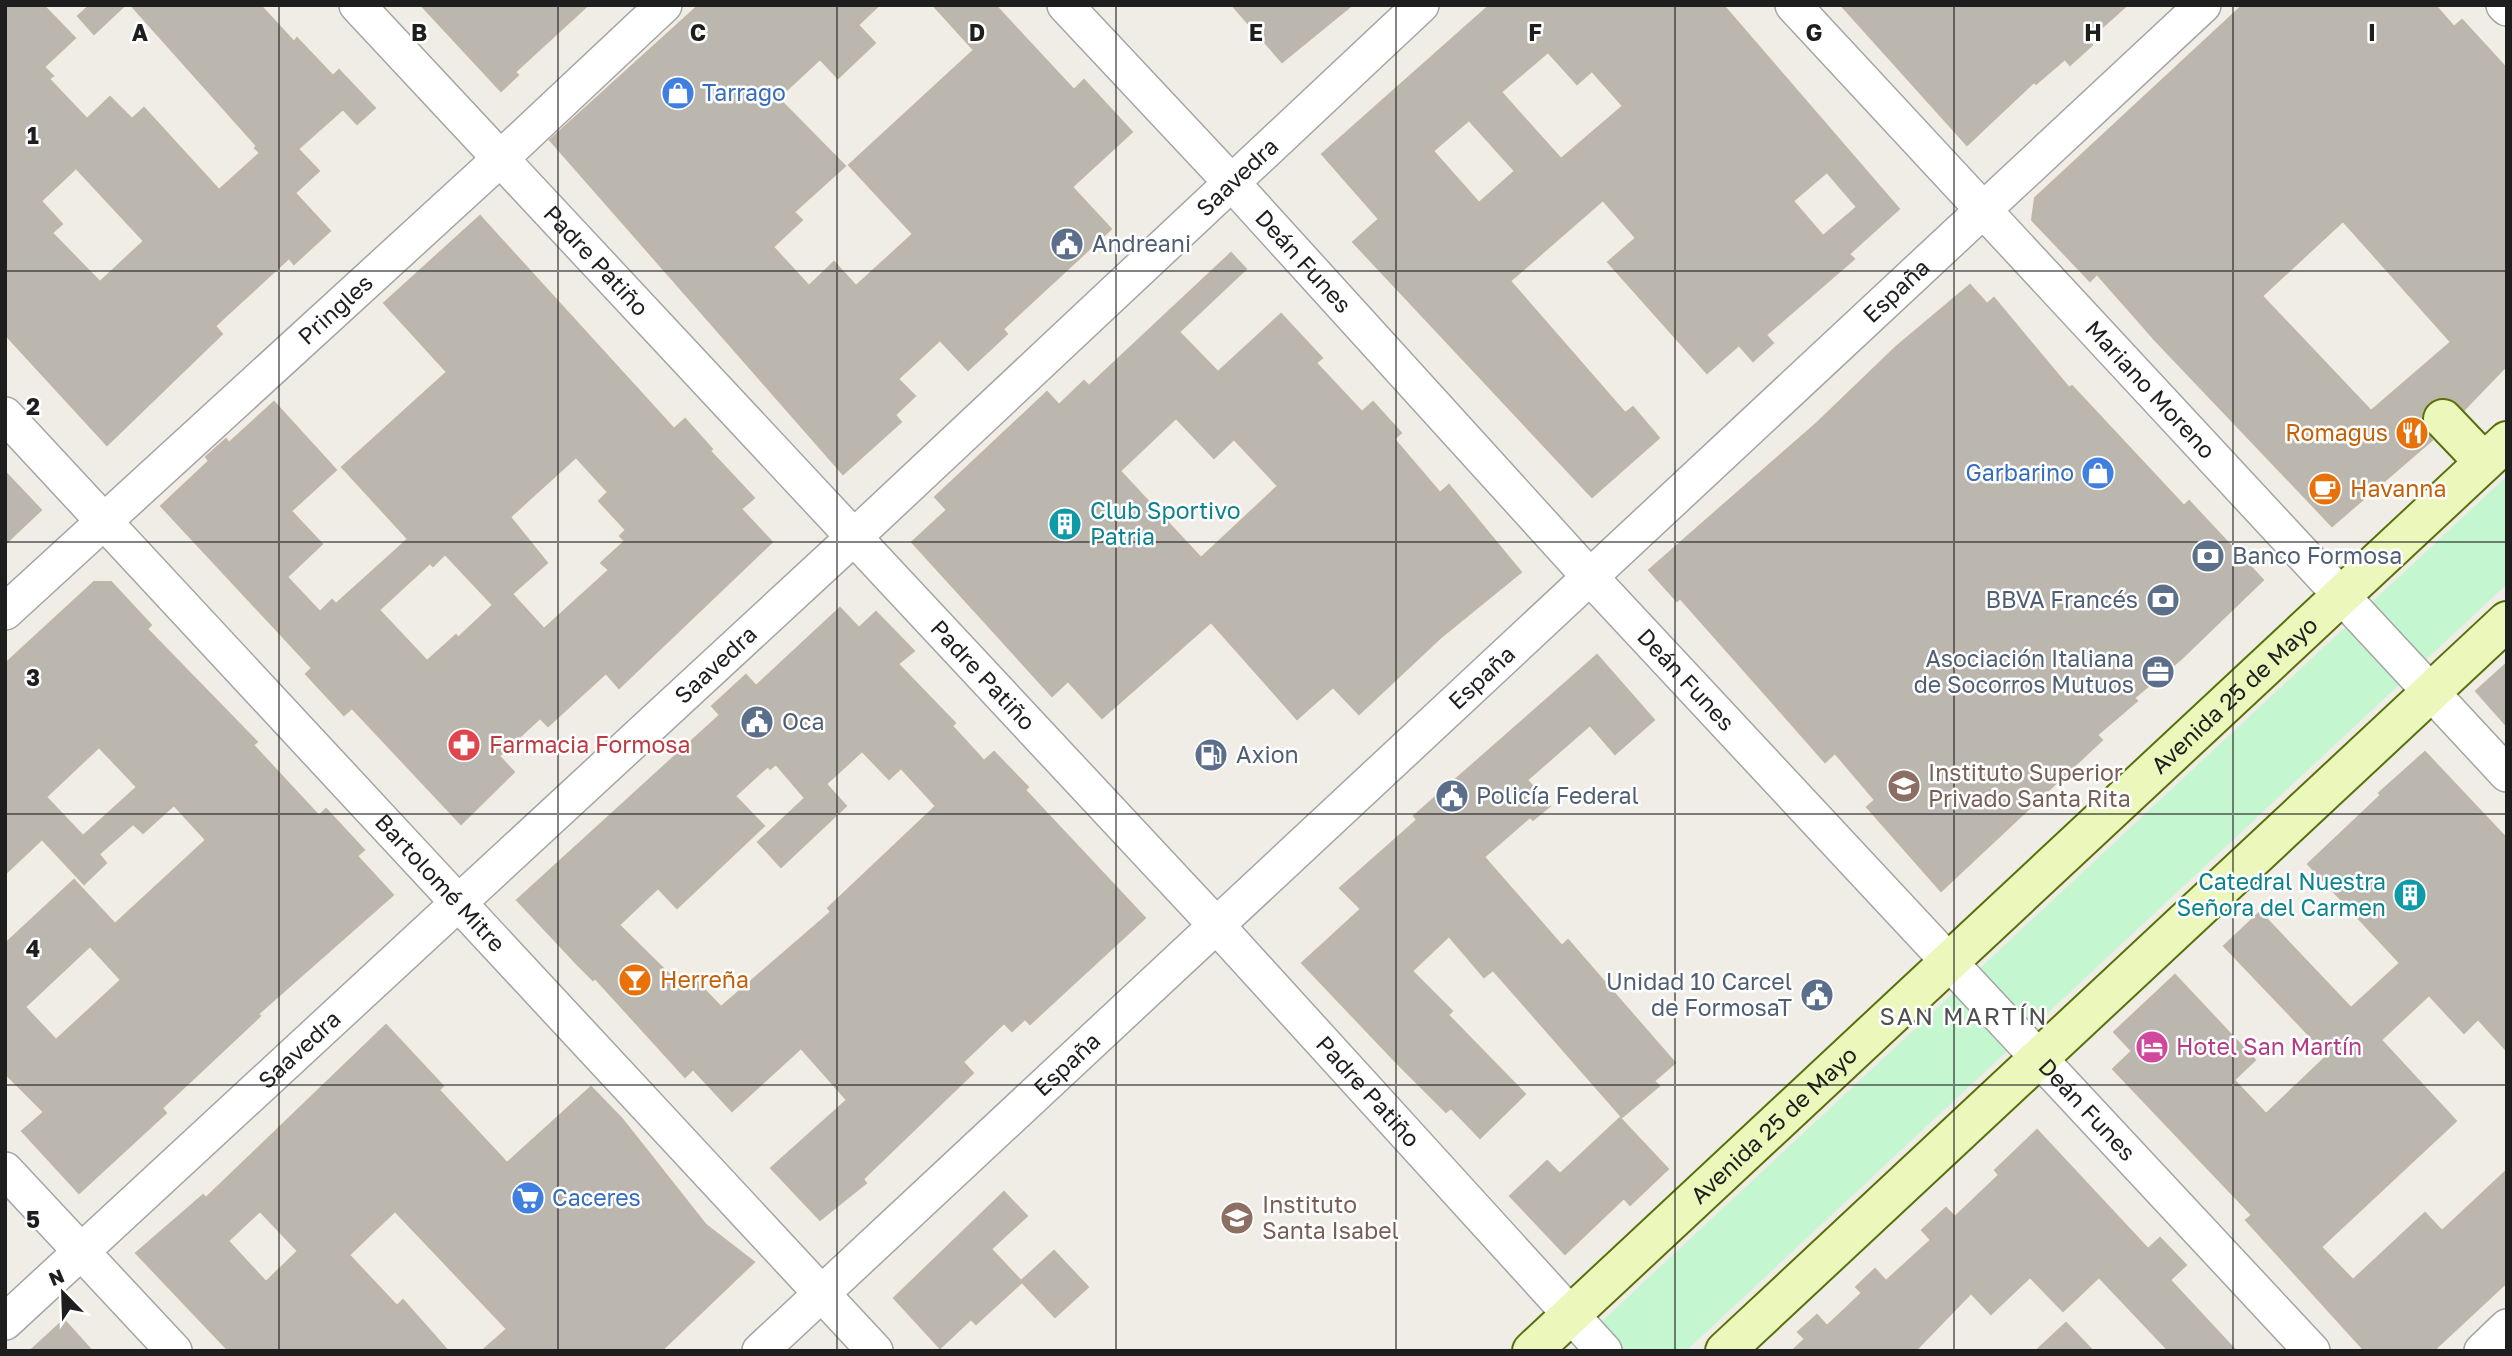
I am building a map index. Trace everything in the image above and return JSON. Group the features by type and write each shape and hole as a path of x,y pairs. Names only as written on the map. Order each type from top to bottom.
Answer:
{"main road":[{"path":"2444,419 2495,452"},
{"name":"Avenida 25 de Mayo","path":"1532,1351 2495,452"},
{"path":"1725,1351 2507,621"}],"street":[{"name":"Padre Patiño","path":"357,5 1216,925 1604,1351"},
{"name":"Pringles","path":"5,612 500,159 664,5"},
{"name":"Deán Funes","path":"1065,5 1231,182 1590,577 2312,1351"},
{"name":"Saavedra","path":"5,1322 853,538 1421,5"},
{"name":"Mariano Moreno","path":"1793,5 2507,774"},
{"name":"España","path":"760,1351 2203,5"},
{"name":"Bartolomé Mitre","path":"5,415 875,1351"},
{"path":"5,1170 174,1351"},
{"path":"2482,1351 2507,1327"}],"green space":[{"path":"2507,476 2507,584 1686,1351 1570,1351"}],"building":[{"path":"5,5 43,5 75,38 44,67 53,76 49,79 87,119 110,97 132,119 144,108 219,190 260,153 255,148 257,146 131,5 260,5 294,42 297,38 333,76 339,70 375,108 357,124 343,109 298,149 319,171 295,193 330,231 294,264 289,258 215,326 222,334 107,445 5,334","holes":["76,168 144,241 100,282 52,233 62,224 41,201"]},
{"path":"90,5 125,5 94,34 78,16"},
{"path":"421,5 588,5 515,72 518,75 501,91"},
{"path":"699,5 879,5 858,25 875,43 838,78 820,59 778,98 845,166 794,212 802,220 773,247 809,286 834,262 856,286 913,234 849,165 974,50 933,5 995,5 1074,90 1084,80 1132,132 1072,187 1111,229 1003,329 1007,334 968,370 940,340 898,379 915,396 895,415 901,422 843,474 550,140"},
{"path":"1232,5 1352,5 1282,62"},
{"path":"1490,5 1723,5 1899,209 1849,254 1854,259 1766,335 1773,343 1753,361 1739,345 1707,373 1608,262 1636,238 1603,200 1510,281 1625,413 1633,407 1659,438 1592,497 1353,242 1379,219 1322,154","holes":["1548,52 1577,84 1592,71 1623,106 1561,159 1501,92","1469,120 1515,171 1479,203 1433,151","1827,172 1857,207 1823,236 1793,201"]},
{"path":"1841,5 2127,5 2088,40 2092,45 2070,65 2065,59 2036,84 2034,82 1967,145"},
{"path":"2243,5 2435,5 2454,27 2462,20 2507,69 2507,365 2464,410 2448,398 2437,398 2428,403 2422,412 2422,423 2432,440 2332,526 2156,341 2097,274 2090,281 2032,220 2035,198","holes":["2343,221 2451,342 2371,411 2262,296"]},
{"path":"480,216 674,429 685,419 712,449 710,451 754,498 741,509 772,542 619,688 606,673 548,726 540,718 499,756 514,772 461,824 352,708 344,715 306,674 312,668 161,506 209,461 206,457 226,439 229,443 274,402 336,470 291,511 322,544 287,577 320,612 332,600 336,604 408,539 342,467 447,372 384,303","holes":["576,457 608,492 599,501 626,530 620,536 625,541 601,563 609,570 544,629 512,594 547,563 510,517","445,554 493,605 458,638 456,635 427,661 379,610 430,563 433,566"]},
{"path":"1231,253 1246,269 1179,332 1218,372 1281,314 1322,358 1316,363 1362,412 1373,402 1401,433 1394,439 1440,493 1449,485 1521,572 1440,638 1359,714 1333,687 1297,719 1211,622 1102,718 1068,681 1052,696 912,542 947,510 935,497 1047,392 1059,405 1084,381 1089,386","holes":["1176,418 1214,458 1234,439 1278,486 1201,558 1120,471"]},
{"path":"1970,285 1987,304 1994,298 2069,388 2072,386 2184,506 2189,501 2263,580 2181,659 2134,698 2137,701 2097,735 2102,740 1941,891 1867,807 1875,800 1835,753 1825,762 1680,598 1677,601 1649,570 1817,423 1896,347"},
{"path":"5,472 41,510 5,544"},
{"path":"94,582 111,582 151,625 147,629 257,742 253,745 319,816 326,809 364,850 357,856 393,895 258,1014 260,1016 162,1108 166,1113 79,1193 22,1131 44,1112 5,1073 5,944 74,880 115,924 206,840 174,805 143,833 133,824 99,854 106,863 84,884 42,839 5,874 5,664","holes":["99,747 137,787 83,836 46,797","90,946 121,980 56,1040 25,1007"]},
{"path":"840,608 859,628 876,612 914,651 898,664 955,723 952,726 984,761 994,752 1028,787 1025,790 1145,918 1030,1024 1025,1019 1012,1031 1004,1023 963,1062 973,1073 863,1179 866,1183 820,1220 771,1168 847,1100 801,1048 732,1111 693,1069 685,1077 595,978 593,980 517,900 720,715 712,706 746,675 756,686","holes":["862,751 889,779 901,768 936,806 828,908 831,912 721,1007 695,980 685,990 619,925 658,888 677,908 764,826 735,796 768,766 770,769 776,764 805,798 758,842 781,867 846,806 826,784"]},
{"path":"1597,655 1654,720 1615,754 1590,725 1527,780 1550,806 1533,820 1530,817 1484,857 1562,946 1568,940 1675,1063 1654,1081 1659,1086 1622,1117 1493,970 1484,977 1449,936 1412,971 1452,1011 1448,1015 1525,1094 1480,1138 1451,1108 1446,1112 1302,963 1361,909 1340,888 1417,820 1414,816"},
{"path":"2507,663 2507,726 2476,691"},
{"path":"2425,752 2507,839 2507,1051 2478,1019 2464,1033 2429,995 2381,1040 2456,1121 2321,1247 2353,1280 2425,1213 2442,1231 2507,1170 2507,1282 2433,1351 2365,1351 2246,1220 2252,1215 2113,1069 2132,1051 2114,1032 2175,975 2255,1060 2234,1080 2266,1114 2328,1055 2224,946 2260,912 2351,1008 2400,963 2308,864 2381,795 2379,793"},
{"path":"386,1025 443,1086 439,1090 507,1163 591,1087 622,1119 706,1225 754,1262 661,1351 482,1351 507,1329 395,1211 349,1255 397,1306 403,1300 448,1351 229,1351 136,1253 203,1195 206,1198","holes":["260,1211 298,1251 266,1282 228,1241"]},
{"path":"1620,1118 1668,1169 1630,1205 1624,1198 1565,1254 1510,1196 1547,1161 1560,1174"},
{"path":"2037,1130 2148,1249 2160,1238 2186,1265 2170,1280 2236,1351 2169,1351 2099,1277 2063,1311 2030,1277 1991,1314 1971,1293 1915,1351 1792,1351 1805,1339 1798,1332 1817,1315 1827,1326 1862,1293 1856,1287 1875,1269 1886,1281 1931,1240 1922,1230 1946,1208 1955,1217 1999,1175 1995,1170"},
{"path":"1004,1192 1027,1216 991,1249 1021,1281 1054,1251 1088,1287 1055,1317 1022,1282 976,1324 971,1319 940,1348 894,1298"},
{"path":"64,1320 92,1351 30,1351"},
{"path":"2066,1323 2093,1351 2036,1351"}],"place":[{"name":"Tarrago","path":"678,93"},
{"name":"Andreani","path":"1067,244"},
{"name":"Romagus","path":"2412,433"},
{"name":"Garbarino","path":"2098,473"},
{"name":"Havanna","path":"2325,489"},
{"name":"Club Sportivo Patria","path":"1065,524"},
{"name":"Banco Formosa","path":"2208,556"},
{"name":"BBVA Francés","path":"2163,600"},
{"name":"Asociación Italiana de Socorros Mutuos","path":"2158,672"},
{"name":"Oca","path":"757,722"},
{"name":"Farmacia Formosa","path":"464,745"},
{"name":"Axion","path":"1211,755"},
{"name":"Instituto Superior Privado Santa Rita","path":"1904,786"},
{"name":"Policía Federal","path":"1452,796"},
{"name":"Catedral Nuestra Señora del Carmen","path":"2410,895"},
{"name":"Herreña","path":"635,980"},
{"name":"Unidad 10 Carcel de FormosaT","path":"1817,995"},
{"name":"Hotel San Martín","path":"2152,1047"},
{"name":"Caceres","path":"528,1198"},
{"name":"Instituto Santa Isabel","path":"1237,1218"}],"district":[{"name":"SAN MARTÍN","path":"1964,1017"}]}
